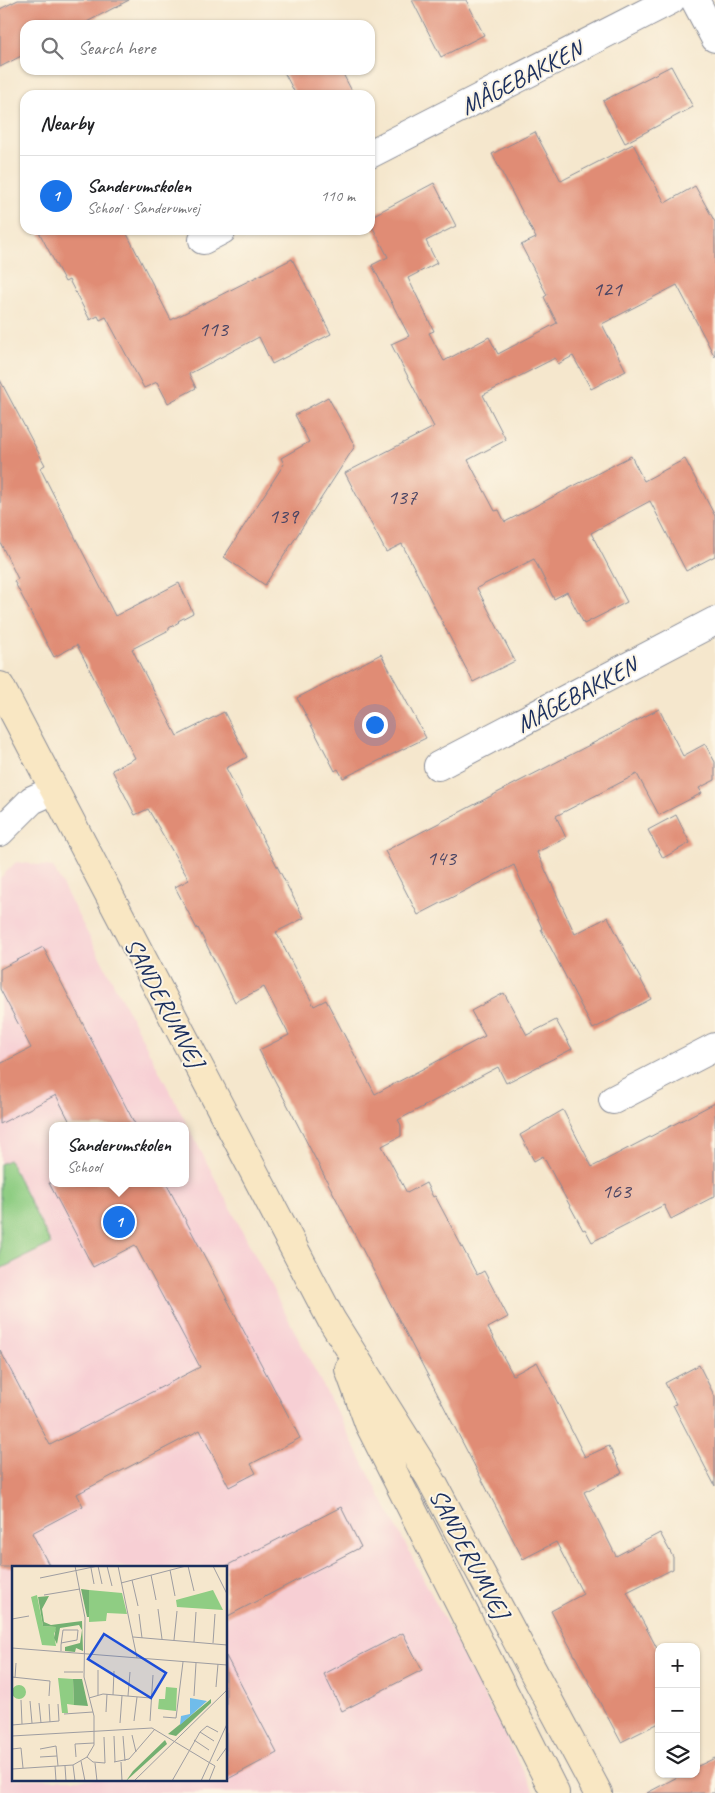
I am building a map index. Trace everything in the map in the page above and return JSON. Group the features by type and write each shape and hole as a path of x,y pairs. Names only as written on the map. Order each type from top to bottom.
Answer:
{"street":[{"name":"MÅGEBAKKEN","path":"375,151 671,0"},
{"path":"695,0 715,38"},
{"name":"MÅGEBAKKEN","path":"438,766 715,621"},
{"name":"SANDERUMVEJ","path":"0,686 331,1318 429,1476 598,1793"},
{"path":"0,832 32,800 54,790"},
{"path":"613,1100 715,1047"},
{"name":"SANDERUMVEJ","path":"331,1318 369,1424 555,1793"}],"shaded area":[{"path":"16,862 53,867 186,1122 49,1122 49,1187 189,1187 189,1128 535,1793 0,1793 0,878"}],"green space":[{"path":"9,1160 51,1244 0,1269 0,1164"}],"building":[{"path":"18,0 129,0 91,20 20,20 20,57 0,67 0,9"},
{"path":"412,0 466,0 484,35 441,57"},
{"path":"671,66 693,107 625,143 603,101"},
{"path":"286,75 344,75 351,90 293,90"},
{"path":"535,132 561,181 633,144 665,203 695,186 715,222 715,357 677,285 602,324 626,371 591,389 573,356 558,364 555,358 483,395 506,440 468,460 495,511 499,510 505,522 631,456 644,481 685,459 715,516 715,556 686,571 650,501 591,533 627,602 584,624 567,592 554,599 534,559 477,588 515,661 473,682 402,544 386,552 345,473 434,427 391,344 409,336 372,265 388,257 375,232 375,214 434,183 456,226 426,241 437,263 408,278 434,331 429,333 444,361 489,337 498,354 557,323 544,297 547,295 521,245 536,238 492,154"},
{"path":"41,235 128,235 171,320 292,259 331,334 272,364 259,337 189,374 196,388 168,403 157,382 144,388 106,317 100,320 98,316 90,320 69,280 65,282"},
{"path":"0,380 45,465 40,468 115,616 179,583 193,613 178,621 169,630 132,649 177,736 224,712 247,757 226,768 304,918 276,932 314,1006 326,1000 375,1094 485,1036 471,1011 504,993 527,1035 556,1020 572,1049 506,1083 498,1067 398,1120 401,1125 401,1136 382,1146 407,1193 426,1183 433,1197 435,1196 477,1275 484,1271 508,1317 488,1328 513,1375 537,1362 585,1457 609,1446 622,1473 584,1492 616,1556 660,1533 673,1557 673,1569 627,1592 655,1644 655,1725 621,1742 551,1611 583,1594 556,1542 523,1559 259,1050 289,1035 264,987 235,1002 175,887 189,880 148,809 135,815 112,770 135,758 77,645 54,657 14,581 18,579 0,542"},
{"path":"328,397 355,446 265,585 224,557 284,464 281,458 309,442 295,415"},
{"path":"381,654 426,738 343,778 338,769 335,771 297,698"},
{"path":"659,709 683,756 705,744 715,762 715,780 699,788 702,793 659,815 637,774 556,816 566,838 537,852 575,934 608,917 651,999 593,1029 541,929 514,865 418,915 385,851"},
{"path":"676,815 690,843 663,858 648,830"},
{"path":"43,947 134,1122 70,1122 56,1095 0,1124 0,1064 31,1048 0,989 0,969"},
{"path":"715,1103 715,1196 671,1219 664,1205 592,1242 585,1229 583,1230 543,1156 534,1161 520,1135 563,1110 592,1167"},
{"path":"51,1187 168,1187 300,1438 251,1464 256,1473 229,1487 200,1430 77,1494 83,1506 32,1533 49,1566 0,1567 0,1350 50,1445 200,1367 135,1245 93,1267"},
{"path":"699,1365 715,1397 715,1486 673,1405 676,1404 665,1383"},
{"path":"341,1507 361,1547 228,1616 228,1566 226,1566"},
{"path":"403,1633 422,1670 342,1711 324,1674"},
{"path":"228,1660 277,1753 228,1779"},
{"path":"715,1758 715,1793 647,1793 675,1778 700,1778 700,1765"}],"place":[{"name":"Sanderumskolen","path":"119,1222"}]}
